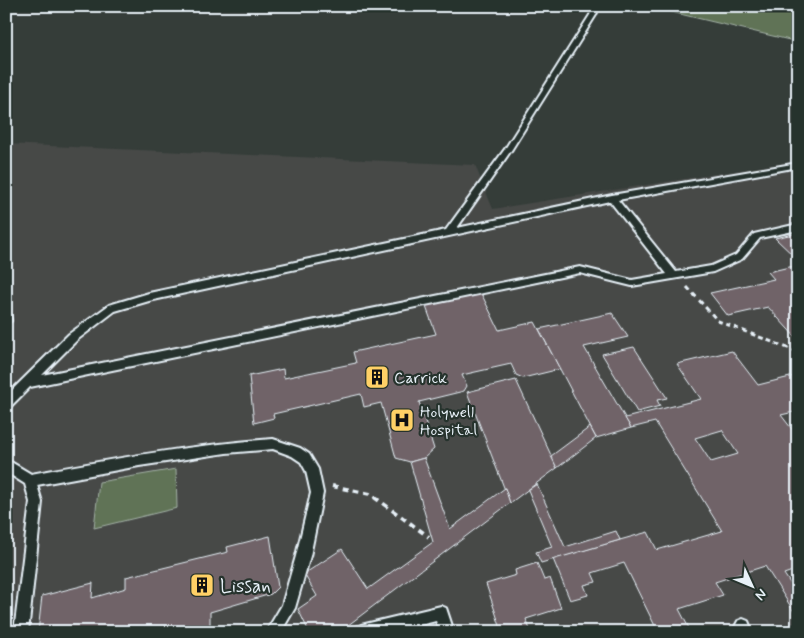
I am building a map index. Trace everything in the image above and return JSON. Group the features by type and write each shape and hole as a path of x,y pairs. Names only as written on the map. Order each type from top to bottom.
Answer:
{"lane":[{"path":"449,233 508,149 593,15 596,6"},
{"path":"6,404 73,337 112,308 149,297 612,198 798,165"},
{"path":"612,198 673,275"},
{"path":"26,383 580,270 632,283 712,269 739,257 757,236 798,227"},
{"path":"6,465 30,480 139,460 226,448 273,444 285,446 305,458 312,469 316,493 314,513 288,608 273,632"},
{"path":"21,632 36,502 30,480"},
{"path":"361,632 441,613 447,632"}],"path":[{"path":"673,275 718,321 798,352"},
{"path":"314,482 370,494 428,537"}],"shaded area":[{"name":"Holywell Hospital","path":"6,144 475,165 493,209 798,161 798,632 6,632"}],"green space":[{"path":"646,6 798,8 798,42"},
{"path":"176,469 177,508 94,528 99,482"}],"building":[{"path":"798,233 798,260 775,238"},
{"path":"798,265 798,340 768,307 728,316 710,293 774,279 768,272"},
{"name":"Carrick","path":"481,293 499,330 535,322 560,369 523,378 516,375 511,364 462,375 467,386 464,391 419,402 434,449 424,458 410,462 396,458 381,403 364,407 361,394 273,414 274,418 254,423 249,376 283,369 284,378 356,363 353,352 436,334 425,304"},
{"path":"612,313 628,337 584,347 631,428 596,438 539,329"},
{"path":"634,347 667,398 657,400 660,406 637,412 602,354"},
{"path":"732,351 758,385 798,375 798,411 781,415 798,437 798,569 784,574 798,595 798,618 765,566 715,582 723,595 679,609 691,632 658,632 624,563 592,573 596,582 584,585 588,595 570,600 553,559 648,532 657,550 722,531 655,422 631,428 625,418 701,399 677,364","holes":["722,430 738,454 711,462 695,438"]},
{"path":"516,380 557,468 510,503 467,392"},
{"path":"590,427 596,438 557,468 551,456"},
{"name":"Lissan","path":"424,458 450,529 505,488 510,503 339,632 309,632 298,609 317,596 304,574 342,549 368,589 433,542 410,462"},
{"path":"537,484 565,547 616,531 620,540 541,563 536,552 552,547 528,490"},
{"name":"Lissan","path":"270,536 278,587 271,594 210,612 210,632 38,632 42,596 93,583 92,598 126,588 126,577 228,552 227,547"},
{"path":"537,563 544,580 550,578 561,608 526,619 531,632 502,632 486,584 516,575 515,570"}],"place":[{"name":"Carrick","path":"377,377"},
{"name":"Holywell Hospital","path":"402,420"},
{"name":"Lissan","path":"202,585"}]}
